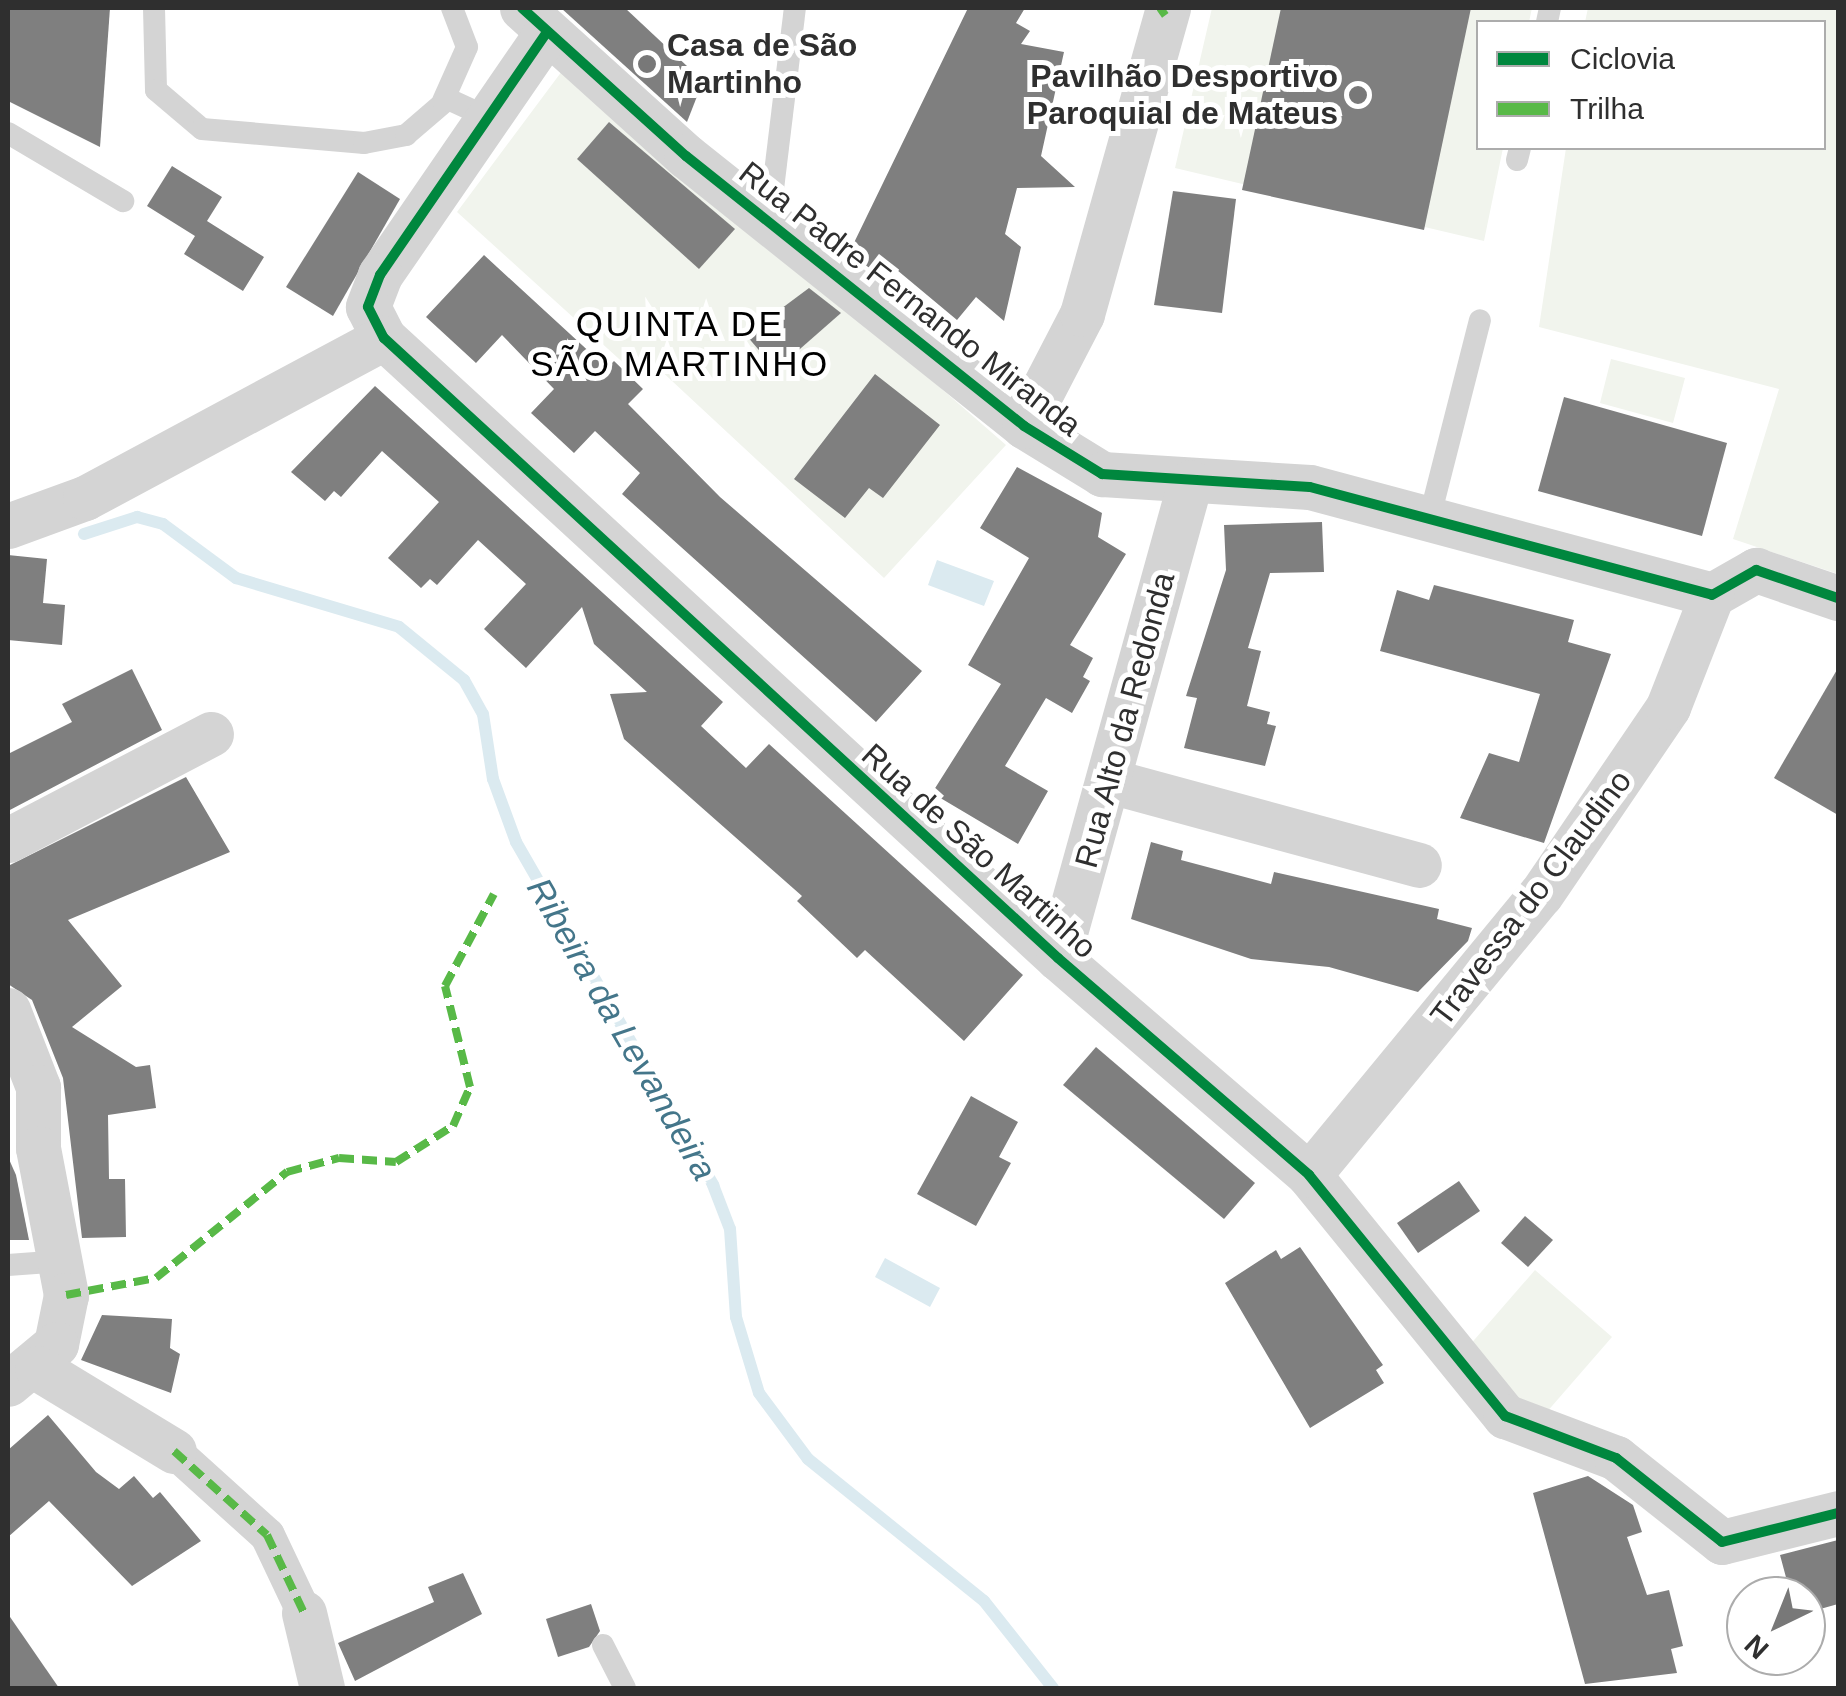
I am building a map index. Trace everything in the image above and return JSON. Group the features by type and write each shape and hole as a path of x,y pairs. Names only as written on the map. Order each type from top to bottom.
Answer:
{"street":[{"path":"1024,426 1082,314 1168,8"},
{"name":"Rua Padre Fernando Miranda","path":"535,20 769,222 1024,426 1102,474 1190,482 1273,481 1712,596"},
{"path":"8,526 85,498 384,338 368,307 373,290 488,117 535,20"},
{"name":"Rua de São Martinho","path":"384,338 1058,958 1309,1175 1459,1369 1514,1422 1616,1458 1722,1542 1838,1513"},
{"name":"Rua Alto da Redonda","path":"1058,958 1190,482"},
{"path":"1712,596 1756,570 1838,598"},
{"name":"Travessa do Claudino","path":"1309,1175 1541,894 1668,707 1712,596"},
{"path":"8,840 210,734"},
{"path":"1110,781 1419,866"},
{"path":"8,1010 34,1068 22,1148 62,1261 62,1329 22,1376 174,1451 267,1535 304,1614 322,1688"}],"lane":[{"path":"154,8 156,90 202,129 386,141 416,129 443,101 467,48 452,8"},
{"path":"769,222 795,8"},
{"path":"443,101 488,117"},
{"path":"8,133 123,201"},
{"path":"1429,520 1480,320"},
{"path":"8,1264 62,1261"},
{"path":"603,1646 625,1688"}],"shaded area":[{"name":"Pavilhão Desportivo Paroquial de Mateus","path":"1212,8 1532,8 1529,20 1476,20 1476,150 1503,150 1484,241 1175,168"},
{"path":"1588,8 1838,8 1838,574 1733,539 1779,389 1539,327 1566,150 1826,150 1826,20 1585,20"},
{"path":"568,63 1006,445 884,578 643,354 629,368 457,212"},
{"path":"1611,359 1685,378 1673,423 1600,403"},
{"path":"937,560 994,581 984,606 928,585"},
{"path":"885,1258 940,1288 930,1307 875,1277"},
{"path":"1535,1270 1612,1337 1539,1421 1462,1354"}],"building":[{"path":"8,8 110,8 100,147 8,101"},
{"name":"Casa de São Martinho","path":"561,8 625,8 703,81 687,122"},
{"path":"968,8 1025,8 1016,23 1030,31 1021,44 1064,52 1041,156 1075,187 1017,188 1005,234 1021,247 1004,321 976,297 957,320 897,270 890,283 849,253"},
{"name":"Pavilhão Desportivo Paroquial de Mateus","path":"1281,8 1471,8 1424,230 1242,190"},
{"path":"609,122 735,229 699,269 577,159"},
{"path":"172,166 222,197 207,221 264,257 243,291 184,254 195,236 147,206"},
{"path":"358,172 400,199 333,316 286,287"},
{"path":"1173,191 1236,199 1222,313 1154,305"},
{"path":"484,255 607,368 614,361 643,389 628,404 720,497 922,671 876,722 622,494 640,473 595,431 574,453 531,413 554,389 502,335 476,363 426,317"},
{"path":"809,288 841,313 776,370 746,335"},
{"path":"875,374 940,425 883,498 869,488 845,518 794,479"},
{"path":"375,386 723,702 701,726 746,768 769,744 1023,975 964,1041 865,950 857,958 797,901 802,896 624,739 610,694 647,692 594,644 582,607 526,668 484,629 526,584 478,540 437,585 430,579 421,588 388,558 439,502 382,451 341,497 334,491 325,501 291,472"},
{"path":"1564,397 1727,443 1702,536 1538,491"},
{"path":"1017,467 1102,513 1098,537 1126,554 1070,645 1093,658 1083,677 1090,681 1072,713 1046,698 1005,766 1048,791 1018,844 932,793 1001,684 968,665 1029,558 980,528"},
{"path":"1322,522 1324,572 1270,573 1248,648 1261,651 1247,706 1270,712 1267,724 1276,726 1265,766 1184,748 1197,698 1186,696 1226,570 1224,525"},
{"path":"8,555 47,559 43,603 65,605 62,645 8,640"},
{"path":"1434,585 1574,620 1568,642 1611,654 1544,843 1460,818 1489,753 1519,762 1540,694 1380,651 1397,590 1429,600"},
{"path":"1838,668 1838,815 1774,778"},
{"path":"132,669 162,730 8,811 8,754 72,722 62,704"},
{"path":"186,777 230,852 68,920 122,986 72,1027 136,1067 150,1065 156,1108 108,1115 109,1179 125,1179 126,1237 82,1238 63,1078 32,1000 8,984 8,866"},
{"path":"1151,842 1183,851 1181,860 1271,884 1274,872 1439,909 1437,919 1472,928 1468,941 1418,992 1329,967 1251,959 1131,919"},
{"path":"1096,1047 1255,1183 1224,1219 1063,1085"},
{"path":"971,1096 1018,1122 999,1157 1011,1163 976,1226 917,1194"},
{"path":"8,1157 16,1175 29,1240 8,1240"},
{"path":"1459,1181 1480,1211 1418,1253 1397,1223"},
{"path":"1525,1216 1553,1240 1528,1267 1501,1243"},
{"path":"1300,1247 1383,1365 1376,1370 1384,1383 1310,1428 1225,1283 1276,1250 1281,1259"},
{"path":"102,1315 172,1319 170,1348 180,1354 171,1393 81,1360"},
{"path":"48,1415 96,1472 119,1489 134,1476 153,1498 160,1492 201,1541 132,1586 49,1501 8,1537 8,1450"},
{"path":"1588,1476 1633,1505 1642,1532 1627,1537 1647,1595 1669,1590 1683,1646 1671,1649 1677,1673 1585,1684 1533,1493"},
{"path":"1838,1540 1838,1604 1826,1607 1826,1576 1786,1576 1780,1555"},
{"path":"463,1573 482,1614 355,1681 338,1643 434,1602 428,1587"},
{"path":"591,1604 600,1631 589,1647 558,1657 546,1619"},
{"path":"8,1614 59,1688 8,1688"}],"waterway":[{"name":"Ribeira da Levandeira","path":"84,534 137,517 163,524 236,578 399,627 464,680 483,714 493,779 516,842 713,1185 730,1229 736,1317 759,1393 808,1459 984,1601 1053,1688"}],"marked path":[{"path":"1160,8 1165,15"},
{"path":"66,1295 156,1278 287,1172 339,1158 396,1162 453,1126 470,1087 445,986 494,894"},
{"path":"174,1451 267,1535 304,1613"}],"cycle path":[{"path":"522,8 686,156 1024,426 1102,474 1310,487 1712,595 1756,570 1838,598"},
{"path":"547,32 380,275 368,307 384,338 1058,958 1309,1175 1505,1416 1616,1458 1722,1542 1838,1513"}],"place":[{"name":"Casa de São Martinho","path":"647,64"},
{"name":"Pavilhão Desportivo Paroquial de Mateus","path":"1358,95"}],"district":[{"name":"QUINTA DE SÃO MARTINHO","path":"680,344"}]}
